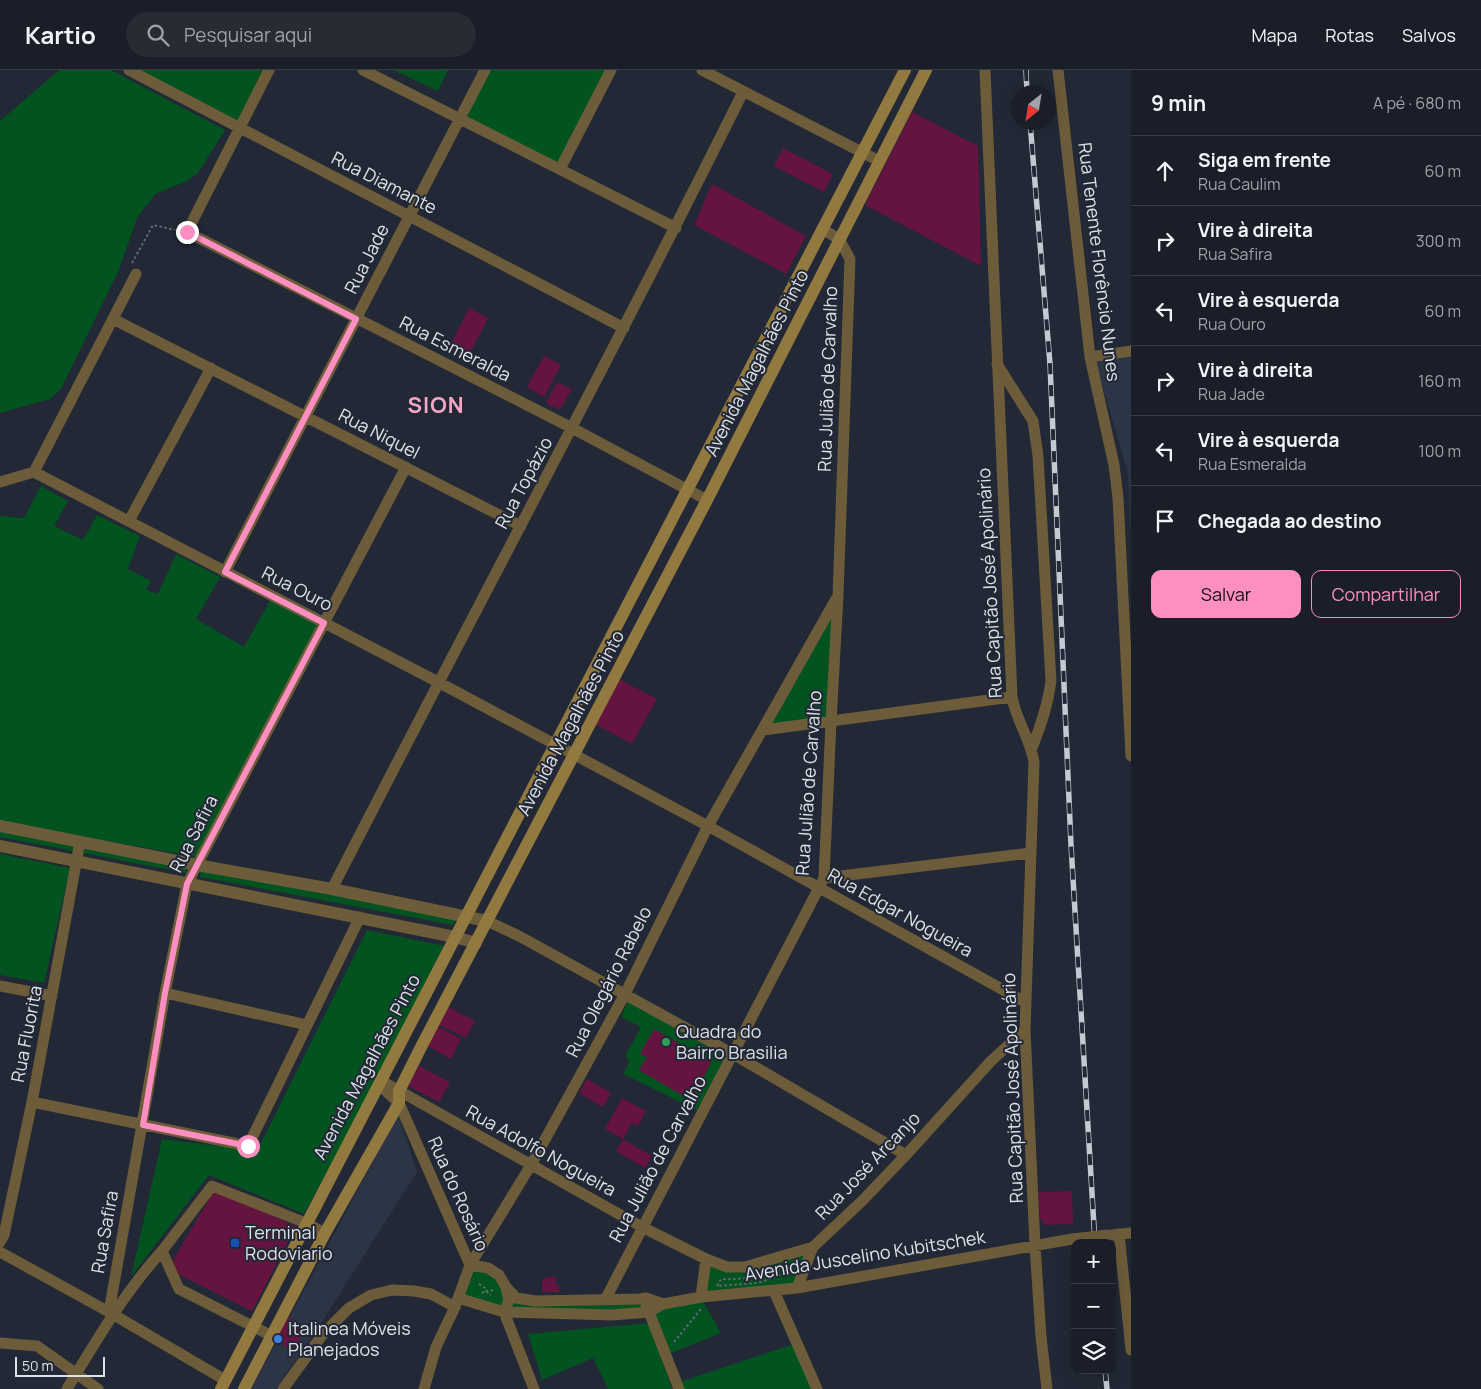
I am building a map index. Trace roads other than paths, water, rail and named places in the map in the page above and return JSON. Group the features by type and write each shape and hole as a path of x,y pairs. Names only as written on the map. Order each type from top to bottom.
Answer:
{"main road":[{"name":"Avenida Magalhães Pinto","path":"225,1386 252,1327 904,70"},
{"name":"Avenida Magalhães Pinto","path":"244,1389 325,1233 399,1097 487,921 707,500 926,70"},
{"path":"520,812 538,822"}],"street":[{"name":"Rua Diamante","path":"129,70 624,328"},
{"path":"240,128 269,70"},
{"path":"363,70 676,228"},
{"name":"Rua Jade","path":"225,572 485,70"},
{"path":"560,170 611,70"},
{"path":"702,70 879,161"},
{"name":"Rua Capitão José Apolinário","path":"985,70 1012,697 1014,709 1032,748 1034,762 1025,1030 1035,1245 1047,1389"},
{"name":"Rua Tenente Florêncio Nunes","path":"1058,70 1090,357 1114,465 1118,498 1131,756"},
{"name":"Rua Topázio","path":"332,889 438,682 676,228 744,92"},
{"name":"Rua Esmeralda","path":"240,128 187,232 572,428 707,500"},
{"path":"822,229 840,239"},
{"name":"Rua Julião de Carvalho","path":"605,1300 822,883 838,596 850,259 840,239"},
{"path":"0,482 34,472 136,274"},
{"name":"Rua Niquel","path":"113,319 521,526"},
{"path":"1090,357 1131,350"},
{"path":"997,364 1033,421 1038,456 1051,680 1049,699 1032,748"},
{"path":"129,521 211,368"},
{"name":"Rua Safira","path":"111,1313 165,993 187,884 406,467"},
{"name":"Rua Ouro","path":"34,472 438,682 573,755"},
{"name":"Rua Olegário Rabelo","path":"424,1389 436,1347 455,1307 470,1265 531,1165 625,994 708,826 838,596"},
{"path":"763,730 1012,697"},
{"name":"Rua Edgar Nogueira","path":"573,755 822,883 1025,1002"},
{"path":"0,826 197,865 332,889 487,921 519,936 733,1054 906,1155"},
{"name":"Rua Fluorita","path":"0,1242 4,1235 32,1102 80,842"},
{"path":"0,846 360,917 476,943"},
{"path":"822,883 1031,854"},
{"path":"32,1102 248,1146 360,917"},
{"path":"0,986 52,996"},
{"path":"165,993 308,1025"},
{"name":"Rua José Arcanjo","path":"706,1259 726,1267 745,1267 813,1247 862,1201 906,1155 974,1078 1025,1030"},
{"name":"Rua do Rosário","path":"379,1082 399,1097 470,1265 488,1268 500,1275 502,1287"},
{"name":"Rua Adolfo Nogueira","path":"399,1097 531,1165 642,1227 706,1259"},
{"path":"67,1389 111,1313 212,1186 306,1223 325,1233"},
{"name":"Avenida Juscelino Kubitschek","path":"502,1287 516,1298 535,1301 646,1298 663,1304 702,1301 797,1288 1072,1239 1131,1233"},
{"path":"1113,1235 1131,1350"},
{"path":"797,1288 813,1247"},
{"path":"162,1250 179,1289 272,1336"},
{"path":"0,1252 111,1313 225,1386"},
{"path":"702,1301 706,1259"},
{"path":"502,1287 509,1300 509,1311 534,1389"},
{"path":"283,1389 323,1334 349,1308 371,1295 392,1290 414,1291 431,1294 455,1307"},
{"path":"774,1291 817,1389"},
{"name":"Avenida Juscelino Kubitschek","path":"455,1307 458,1298 509,1311 586,1315 649,1312 663,1304"},
{"path":"640,1299 649,1312 679,1389"},
{"path":"0,1342 37,1346 98,1389"}],"railway":[{"path":"1026,70 1027,85"},
{"path":"1031,130 1050,364 1071,845 1095,1239"},
{"path":"1105,1374 1107,1389"}],"place":[{"name":"Quadra do Bairro Brasilia","path":"666,1042"},
{"name":"Terminal Rodoviario","path":"235,1243"},
{"name":"Italinea Móveis Planejados","path":"278,1339"}],"district":[{"name":"SION","path":"436,405"}]}
